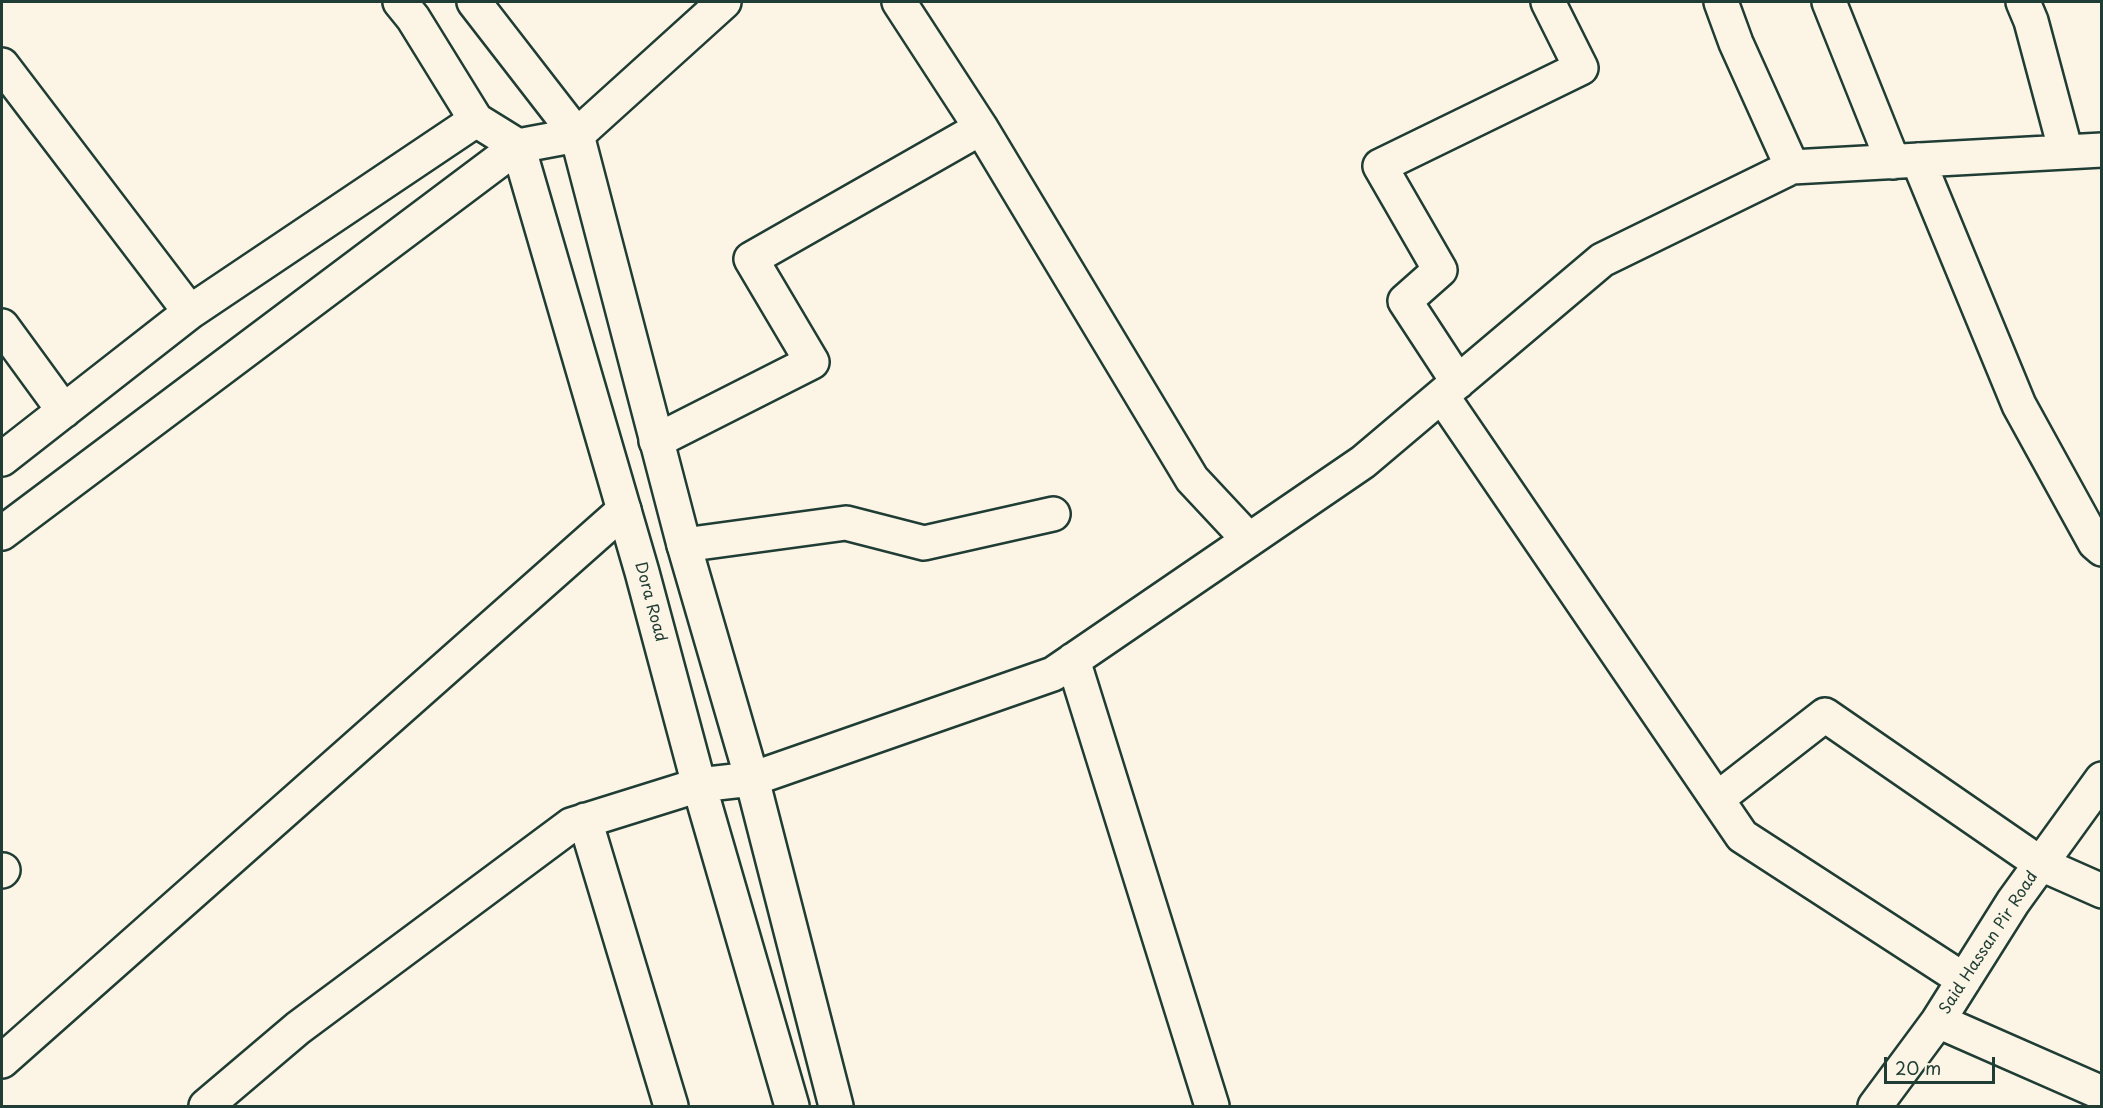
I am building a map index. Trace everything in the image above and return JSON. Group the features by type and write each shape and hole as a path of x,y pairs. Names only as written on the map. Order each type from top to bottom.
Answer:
{"street":[{"path":"400,2 413,18 476,120 518,146"},
{"path":"474,2 577,135 684,546 752,779 836,1107"},
{"path":"2,533 518,146 577,135 724,2"},
{"path":"899,2 981,128 1191,478 1249,540"},
{"path":"1548,2 1581,68 1380,166 1440,270 1405,301 1450,389 1742,836 1964,980"},
{"path":"1721,2 1736,43 1792,167"},
{"path":"1829,2 2019,405 2095,543 2102,549"},
{"path":"2023,2 2031,21 2066,152"},
{"path":"2,65 190,312"},
{"path":"2,459 190,312 476,120"},
{"path":"656,441 812,362 751,260 981,128"},
{"name":"Dora Road","path":"518,146 624,510 699,785 792,1107"},
{"path":"206,1107 298,1028 571,825 699,785 752,779 1053,674 1363,462 1602,260 1792,167 2102,150"},
{"path":"2,326 64,411"},
{"path":"2,1061 624,510"},
{"path":"684,546 846,523 924,543 1053,514"},
{"path":"1073,660 1212,1107"},
{"path":"1717,799 1825,715 2041,864 2102,891"},
{"name":"Said Hassan Pir Road","path":"1875,1107 1938,1022 2013,902 2102,779"},
{"path":"585,820 671,1107"},
{"path":"1938,1022 2102,1093"}]}
